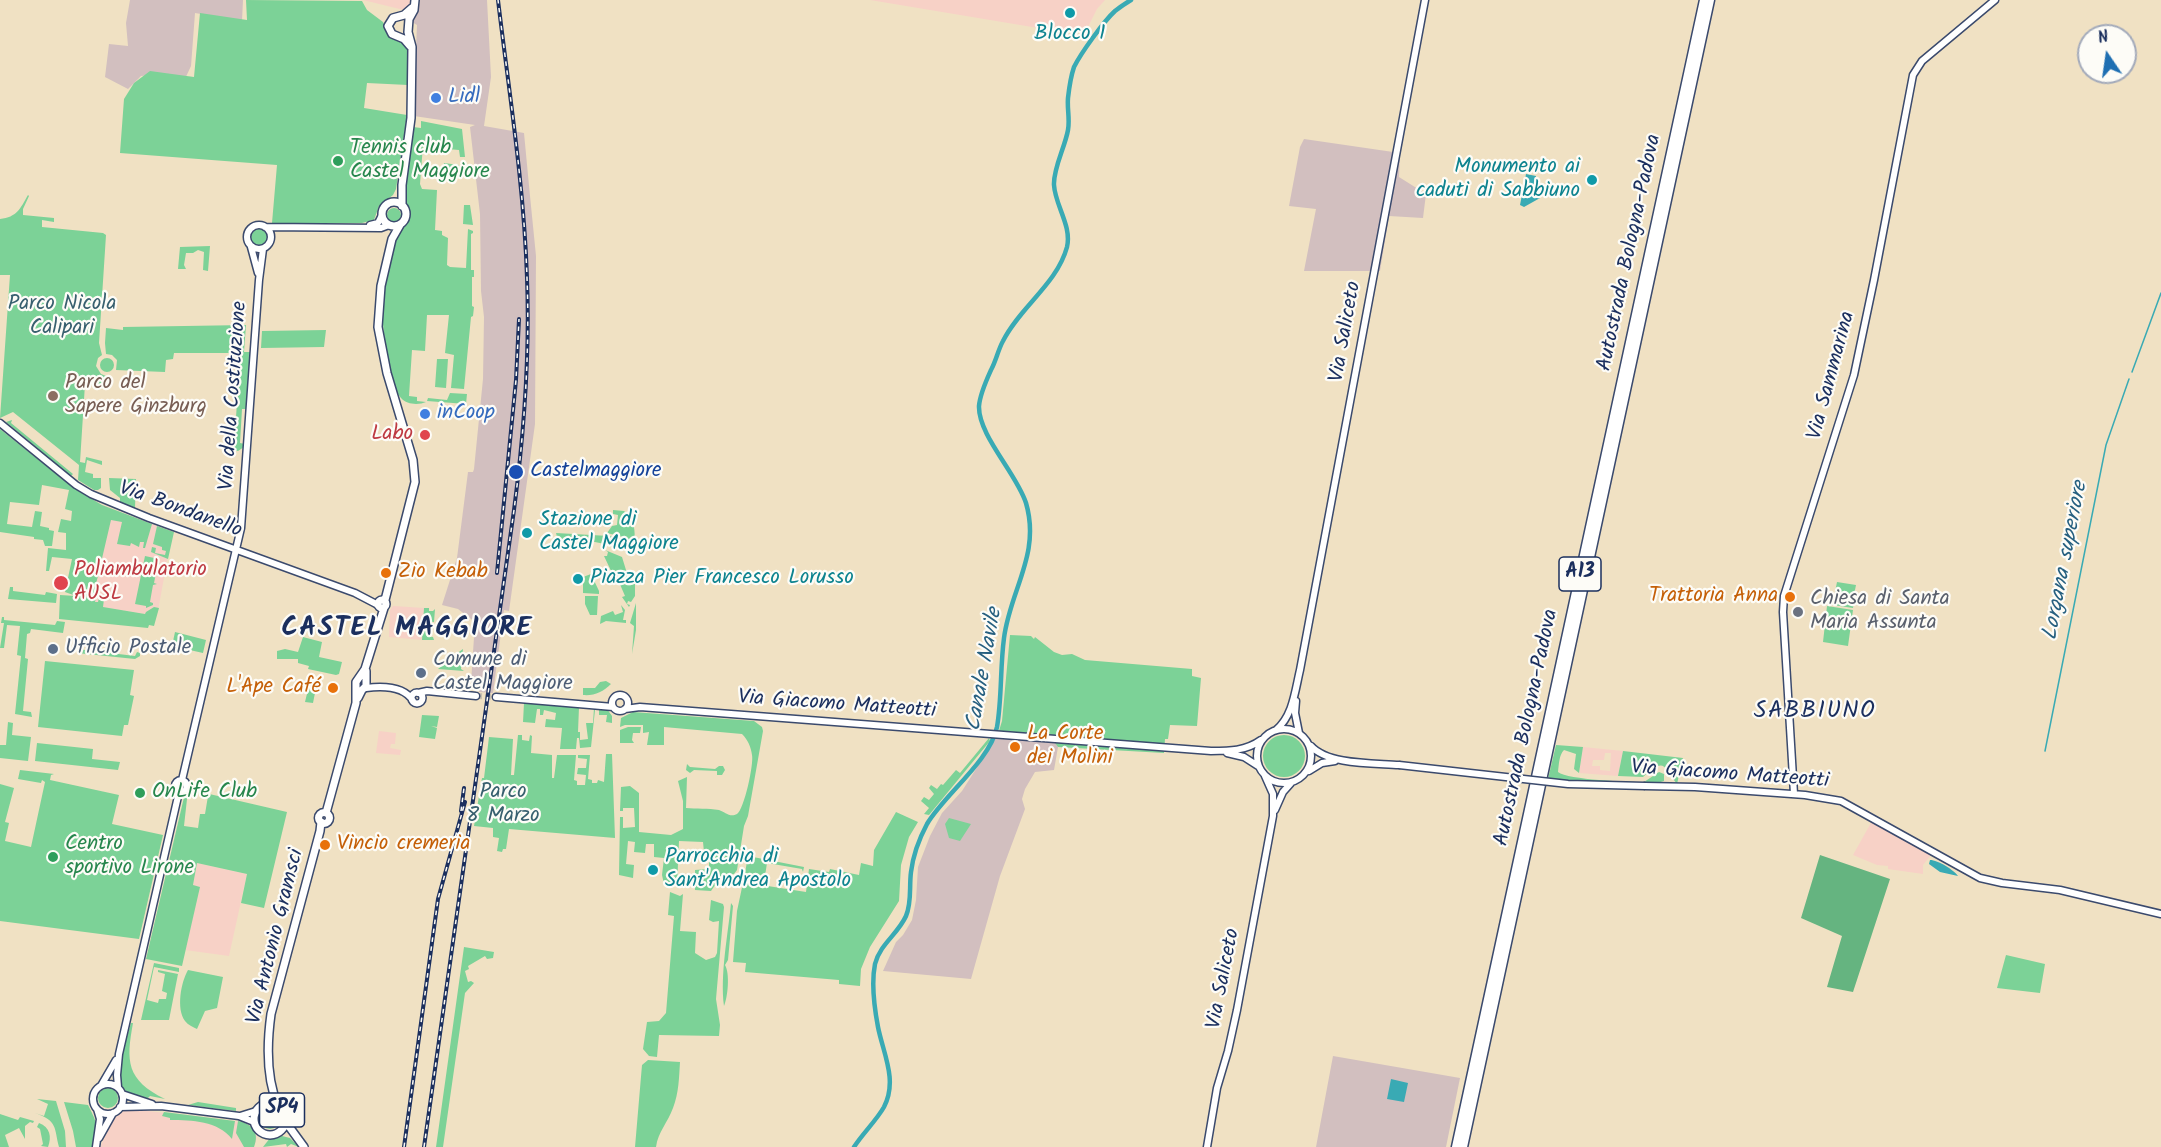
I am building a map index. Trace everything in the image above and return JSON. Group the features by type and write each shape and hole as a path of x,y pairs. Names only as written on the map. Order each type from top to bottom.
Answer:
{"highway":[{"name":"Autostrada Bologna-Padova","path":"1456,1147 1704,0"},
{"name":"Autostrada Bologna-Padova","path":"1463,1147 1710,0"}],"main road":[{"path":"412,52 409,44 392,34 388,26 393,18 407,13 415,2"},
{"path":"363,685 381,605 415,482 411,448 387,373 378,327 381,286 392,239 406,217 402,206 402,185 411,118 412,47 408,23 415,2"},
{"path":"399,16 408,23"},
{"path":"400,37 408,32"},
{"path":"392,239 390,226 382,215 384,207 392,202 402,185"},
{"path":"392,202 402,206"},
{"path":"390,226 400,225"},
{"name":"Via Antonio Gramsci","path":"278,1106 271,1087 269,1036 271,1014 320,831 323,823 329,818 326,813 363,685"},
{"name":"Via Antonio Gramsci","path":"264,1105 271,1087"},
{"name":"SP4","path":"264,1105 278,1106 284,1113 285,1121 281,1130 270,1135 262,1133 254,1122 256,1111 264,1105"},
{"path":"285,1121 297,1138"},
{"path":"276,1133 297,1138"},
{"name":"SP4","path":"297,1138 304,1147"}],"street":[{"name":"Via Saliceto","path":"1299,733 1294,713 1300,670 1425,0"},
{"name":"Via Sammarina","path":"1794,794 1783,612 1784,596 1854,375 1913,75 1922,61 1995,0"},
{"path":"357,227 374,225 382,215"},
{"path":"287,228 278,230 263,249 257,250 246,239 249,229 256,225 287,228 381,228 390,226"},
{"path":"265,227 271,237"},
{"name":"Via della Costituzione","path":"252,247 259,280"},
{"name":"Via della Costituzione","path":"119,1054 179,792 187,788 187,783 182,780 237,550 245,491 263,249"},
{"name":"Via Bondanello","path":"0,423 76,485 91,494 129,511 381,605"},
{"name":"Via Saliceto","path":"1262,740 1276,730 1288,715 1300,670"},
{"path":"363,685 397,686 422,695 423,699"},
{"path":"363,685 401,690 417,703 428,694 439,693"},
{"path":"413,701 412,696 417,693 476,696"},
{"name":"Via Giacomo Matteotti","path":"613,703 621,696 640,707"},
{"path":"496,697 596,704 613,703 617,711 625,709 627,701"},
{"name":"Via Giacomo Matteotti","path":"625,709 640,707 1211,751 1244,757 1258,767"},
{"path":"1276,730 1292,730 1299,733 1308,743 1312,758 1306,773"},
{"name":"Via Giacomo Matteotti","path":"1211,751 1242,749 1262,740"},
{"path":"1258,767 1257,750 1262,740"},
{"name":"Via Giacomo Matteotti","path":"1308,743 1315,751 1326,757 1345,761 1568,784 1695,787 1828,797 1847,804 1980,878 2002,884 2060,890 2161,914"},
{"name":"Via Giacomo Matteotti","path":"1306,773 1322,763 1345,761"},
{"name":"Via Saliceto","path":"1207,1147 1217,1088 1237,1010 1273,816 1273,794 1258,767"},
{"name":"Via Saliceto","path":"1273,816 1283,792 1292,782 1306,773"},
{"path":"1265,776 1278,783 1292,782"},
{"path":"96,1145 100,1119 93,1102 93,1094 102,1084 119,1054"},
{"path":"96,1145 108,1118 123,1101 118,1087 119,1054"},
{"path":"102,1084 118,1087"},
{"name":"SP4","path":"122,1094 161,1106"},
{"name":"SP4","path":"120,1107 161,1106 239,1116 254,1122"},
{"path":"97,1108 104,1113 113,1113"},
{"path":"239,1116 256,1111"}],"shaded area":[{"path":"130,0 243,0 242,21 195,13 191,66 184,81 150,75 141,76 128,89 105,77 109,44 128,46 126,23"},
{"path":"363,0 420,0 416,13"},
{"path":"420,0 487,0 491,77 484,126 524,133 536,256 535,424 509,611 504,610 493,693 479,692 479,685 471,683 475,622 458,609 442,605 457,558 468,472 473,472 474,469 483,379 484,317 481,291 480,214 470,127 475,125 407,115 408,48 416,49 417,25 412,22"},
{"path":"870,0 1105,0 1097,9 1088,27 1062,32"},
{"path":"1304,139 1400,153 1399,177 1426,194 1423,218 1389,216 1380,271 1304,271 1316,209 1289,206 1300,147"},
{"path":"102,505 157,526 154,541 170,545 157,616 83,604"},
{"path":"393,606 424,608 422,640 389,637 390,610"},
{"path":"379,731 396,733 395,744 391,744 390,748 401,750 400,755 376,753"},
{"path":"997,736 1053,739 1058,747 1054,770 1035,772 1025,789 1022,799 1025,809 1000,876 971,979 883,971 896,942 912,920 918,867 930,836 942,813 962,791"},
{"path":"1583,747 1623,751 1618,776 1579,773","holes":["1605,753 1611,753 1610,771 1600,770 1600,766 1592,766 1593,760 1604,760"]},
{"path":"1872,821 1931,855 1923,865 1923,874 1888,869 1888,866 1877,865 1853,855"},
{"path":"197,863 247,874 229,956 185,950 200,887 193,886"},
{"path":"1333,1056 1460,1078 1446,1147 1316,1147"},
{"path":"125,1110 248,1123 257,1135 256,1141 254,1147 100,1147 114,1118"}],"green space":[{"path":"246,0 362,1 367,10 383,22 389,36 404,42 408,48 408,85 367,83 364,108 407,115 396,189 393,195 379,206 374,220 362,223 272,223 277,165 120,153 124,99 134,83 150,71 194,77 200,13 247,20"},
{"path":"421,121 462,129 465,157 460,157 459,150 447,149 447,146 423,145 420,184 422,189 437,190 435,230 442,231 442,235 448,238 447,265 466,268 468,229 473,231 471,234 471,270 474,270 472,306 474,307 464,389 451,388 454,355 445,353 449,315 427,315 425,351 412,350 409,396 417,397 417,401 426,402 417,404 401,398 393,382 387,355 382,309 397,232 409,216 403,195 413,127 421,128"},
{"path":"444,163 459,165 457,175 443,174"},
{"name":"Parco Nicola Calipari","path":"28,195 23,215 54,218 54,222 42,220 42,227 106,235 99,343 102,355 98,358 96,366 101,374 106,376 107,385 85,384 80,462 85,463 86,457 102,461 102,465 87,460 85,472 93,474 93,478 101,478 101,488 98,490 78,480 79,465 13,412 0,418 10,275 0,275 0,219 14,214"},
{"path":"464,205 470,205 473,225 463,224"},
{"path":"391,208 397,208 401,215 397,222 391,222 387,218 387,212"},
{"path":"259,229 265,231 267,237 265,243 259,245 253,243 251,237 253,231"},
{"path":"210,246 208,271 203,270 204,252 198,250 186,253 184,265 186,269 178,269 180,247"},
{"name":"Parco Nicola Calipari","path":"246,325 244,352 250,352 247,409 242,409 240,443 245,444 238,451 234,450 240,353 174,353 173,359 166,360 165,372 116,370 117,360 112,355 106,354 106,328 123,330 123,327"},
{"path":"326,330 324,347 261,348 262,331"},
{"name":"Parco Nicola Calipari","path":"107,358 112,360 114,365 112,370 107,372 102,370 100,365 102,360"},
{"path":"437,359 448,359 446,388 435,387"},
{"path":"450,393 467,394 466,404 427,401 428,398 447,400"},
{"path":"12,420 11,423 73,474 71,476 6,422"},
{"path":"0,429 75,489 102,505 152,524 145,548 143,548 144,542 140,542 139,547 131,543 130,546 117,544 122,522 111,520 93,597 96,597 95,602 98,602 99,598 104,599 103,607 145,614 154,607 159,608 154,626 149,625 148,628 59,619 60,595 76,596 65,592 72,559 52,557 49,571 46,571 48,548 66,550 66,533 58,532 61,519 71,521 72,511 65,509 69,490 42,485 39,505 10,502 7,524 32,527 35,511 42,512 40,526 54,531 52,546 45,546 43,540 34,539 34,537 0,532"},
{"path":"109,478 136,479 135,508 120,502 120,498 110,490"},
{"path":"613,510 624,511 630,517 635,534 634,543 623,537 607,533 612,526 617,525 618,515 613,514"},
{"path":"157,526 174,532 168,559 151,552 152,547 156,548 155,553 165,555 166,551 153,544"},
{"path":"556,533 609,536 634,545 630,553 595,542 558,540"},
{"path":"605,550 622,557 626,570 635,582 635,596 631,602 628,601 629,607 622,597 625,596 616,575 613,575 604,556 607,556 608,552"},
{"path":"145,556 159,559 160,569 157,568 154,583 157,584 153,585 150,602 153,605 146,608 146,606 135,604"},
{"path":"591,574 599,594 583,593 583,577"},
{"path":"1837,582 1856,585 1854,595 1835,592"},
{"path":"10,587 13,587 13,591 45,595 46,592 57,594 56,603 8,599"},
{"path":"1835,593 1855,596 1853,608 1833,605"},
{"path":"585,596 598,596 597,615 590,615 585,604"},
{"path":"636,603 636,630 632,654 634,626 630,623"},
{"path":"621,605 625,610 623,620 626,620 626,623 606,621 600,624 601,616 613,611 615,615 623,612"},
{"path":"1827,606 1853,610 1848,646 1823,642"},
{"path":"424,608 429,608 429,611 435,609 434,622 428,622 427,636 433,637 434,640 422,640"},
{"path":"2,617 4,620 55,625 57,621 65,622 63,633 31,629 27,634 25,658 28,659 23,711 31,712 32,717 15,714 21,656 17,655 20,626 7,625 4,648 0,648 4,623 1,623"},
{"path":"175,632 206,640 203,653 172,646"},
{"path":"1010,635 1031,636 1034,639 1035,637 1054,652 1062,655 1072,654 1085,660 1192,669 1192,676 1201,678 1197,726 1170,725 1168,739 1165,739 1164,753 1058,747 1052,739 998,734 1002,721"},
{"path":"303,637 322,642 319,657 342,662 339,674 308,669 309,666 298,663 298,659 277,659 277,651 285,649 298,652"},
{"path":"77,649 135,656 137,652 140,656 135,659 77,653"},
{"path":"463,649 461,669 464,671 438,669 446,662 449,664 458,657 456,654"},
{"path":"45,661 134,670 130,695 134,696 128,725 124,725 122,736 38,727"},
{"path":"310,681 317,683 313,703 305,702"},
{"path":"606,681 611,684 602,691 583,695 583,688 595,688 600,682"},
{"path":"524,703 579,707 580,740 588,739 586,723 593,723 594,708 607,709 612,716 612,723 606,722 607,715 599,715 599,710 595,710 591,747 580,748 579,738 577,738 576,749 560,749 562,728 545,727 546,719 555,720 556,713 544,710 543,715 540,715 540,709 537,709 535,723 523,722"},
{"path":"633,712 754,721 762,727 737,870 734,874 720,878 711,891 695,890 695,870 709,869 709,852 704,852 703,842 679,841 677,886 664,884 662,875 664,858 654,857 654,844 646,844 645,853 634,852 635,842 628,841 626,864 634,865 633,878 619,875 620,817 623,817 623,828 635,827 634,808 623,808 623,811 620,811 621,787 630,786 639,793 639,832 671,835 683,829 683,801 678,781 687,777 686,808 715,809 730,815 737,814 743,804 750,777 752,752 749,744 742,734 664,727 664,745 647,745 649,732 643,733 643,725 620,727 621,718"},
{"path":"422,715 439,716 437,727 431,726 437,728 435,739 419,737"},
{"path":"8,722 13,723 12,735 31,737 28,761 0,758 0,745 6,745"},
{"path":"628,727 641,727 640,733 633,733 634,743 620,743 620,730"},
{"name":"Parco 8 Marzo","path":"518,735 522,735 522,740 529,741 530,735 532,736 531,753 552,755 552,778 554,778 557,755 576,755 574,780 577,781 577,785 585,785 586,775 577,774 578,768 586,768 587,759 578,758 578,755 590,755 588,779 592,780 592,783 597,783 598,780 604,782 606,754 612,754 615,838 509,829 506,849 502,852 497,851 499,838 493,837 493,828 474,826 482,778 484,778 489,737 513,739 511,775 514,775"},
{"path":"1284,735 1292,736 1299,741 1304,748 1304,764 1299,771 1292,776 1284,777 1276,776 1269,771 1264,764 1263,756 1264,748 1269,741 1276,736"},
{"path":"989,738 990,741 929,815 924,814 929,808 921,801 924,797 929,800 934,794 929,788 931,785 937,789 956,770 960,773"},
{"path":"37,743 93,749 92,759 120,762 118,770 35,761"},
{"path":"1556,745 1583,747 1579,773 1574,769 1576,754 1564,750 1562,752 1558,772 1564,775 1599,780 1644,782 1659,772 1664,774 1664,781 1654,784 1548,779"},
{"path":"1623,751 1683,758 1677,784 1663,766 1655,767 1643,777 1618,776"},
{"path":"687,764 690,767 715,769 723,766 725,770 722,775 717,775 717,771 694,770 690,773 686,770"},
{"name":"Centro sportivo Lirone","path":"20,770 54,774 51,775 50,780 119,795 112,824 163,835 139,939 0,921 0,784 14,788 5,822 9,823 5,841 31,847 45,782 18,779"},
{"path":"188,790 184,826 198,828 200,814 205,814 208,796 205,793 287,812 264,908 241,903 247,874 197,863 193,885 200,887 182,966 146,959 185,793"},
{"path":"896,812 918,822 909,837 901,865 899,901 870,947 861,969 860,986 839,984 839,980 745,972 746,963 733,962 737,911 744,878 755,880 755,884 806,892 809,869 829,872 830,869 859,875 861,863 873,866 874,850"},
{"path":"949,818 971,824 960,841 949,838 945,824"},
{"path":"1820,855 1890,879 1853,992 1827,987 1842,936 1801,918"},
{"path":"748,856 804,867 803,872 802,869 767,863 765,876 745,873"},
{"path":"670,892 680,896 683,894 680,931 696,932 695,953 706,960 715,957 717,953 719,921 709,920 711,900 723,904 716,999 720,1025 719,1036 659,1035 657,1057 649,1056 643,1049 647,1022 659,1021 666,1013 674,916 668,915"},
{"path":"731,903 733,906 728,960 725,965 728,985 724,1006 724,968"},
{"path":"464,947 494,952 493,958 487,959 485,956 468,966 469,969 465,971 468,982 474,983 465,993 443,1147 436,1147"},
{"path":"2006,955 2045,964 2040,993 1997,988"},
{"path":"154,963 179,968 179,972 154,967 147,1000 158,1003 159,999 166,999 167,993 162,991 165,974 158,970 178,974 169,1020 141,1020"},
{"path":"188,970 223,977 217,1008 205,1011 197,1029 185,1021 181,1010 183,981"},
{"path":"131,1023 133,1023 130,1059 136,1077 152,1092 165,1099 150,1096 147,1099 136,1097 123,1088 120,1080 121,1060"},
{"path":"648,1060 680,1062 678,1091 656,1147 635,1147 642,1065"},
{"path":"108,1088 115,1091 118,1098 115,1105 108,1108 101,1105 98,1098 101,1091"},
{"path":"37,1099 56,1101 65,1131 66,1147 59,1147 51,1122 35,1113 44,1116 48,1104"},
{"path":"64,1102 88,1105 96,1125 92,1147 76,1147"},
{"path":"198,1102 236,1108 236,1111 188,1105"},
{"path":"266,1109 274,1109 280,1115 280,1123 274,1129 266,1129 260,1123 260,1115"},
{"path":"164,1112 235,1121 232,1139 220,1128 196,1121 170,1120 162,1116"},
{"path":"0,1114 18,1120 20,1117 34,1121 25,1126 25,1139 19,1128 5,1135 9,1147 0,1147"},
{"path":"238,1121 247,1124 255,1133 254,1147 244,1147 236,1133"},
{"path":"39,1123 46,1127 49,1133 48,1147 41,1146 43,1144 40,1129 37,1127"},
{"path":"282,1136 290,1138 299,1147 291,1144 287,1147 286,1144 263,1147 270,1138"}],"water":[{"path":"1526,174 1536,176 1535,187 1540,198 1524,207 1520,205"},
{"path":"1930,860 1946,866 1958,876 1940,872 1929,864"},
{"path":"1391,1079 1408,1083 1404,1102 1387,1099"}],"waterway":[{"name":"Canale Navile","path":"854,1147 884,1107 890,1087 890,1077 874,1003 873,979 877,957 906,916 913,860 927,824 976,765 993,740 999,716 1007,621 1023,572 1030,539 1030,521 1026,503 985,429 980,417 981,397 1003,341 1019,317 1055,273 1067,247 1067,231 1055,193 1054,179 1068,130 1068,98 1074,67 1105,22 1115,11 1131,0"},
{"name":"Lorgana superiore","path":"2132,372 2161,293"},
{"name":"Lorgana superiore","path":"2045,751 2106,445 2129,379"}],"tunnel":[{"path":"476,696 496,697"}],"railway":[{"path":"424,1147 514,510 525,394 528,307 523,208 498,0"},
{"path":"497,573 516,380 519,319"},
{"path":"461,811 464,788"},
{"path":"404,1147 438,899 465,802"}],"place":[{"name":"Blocco 1","path":"1070,13"},
{"name":"Lidl","path":"436,98"},
{"name":"Tennis club Castel Maggiore","path":"338,161"},
{"name":"Monumento ai caduti di Sabbiuno","path":"1592,180"},
{"name":"Parco del Sapere Ginzburg","path":"53,396"},
{"name":"inCoop","path":"425,414"},
{"name":"Labo","path":"425,435"},
{"name":"Castelmaggiore","path":"516,472"},
{"name":"Stazione di Castel Maggiore","path":"527,533"},
{"name":"Zio Kebab","path":"386,573"},
{"name":"Piazza Pier Francesco Lorusso","path":"578,579"},
{"name":"Poliambulatorio AUSL","path":"61,583"},
{"name":"Trattoria Anna","path":"1790,597"},
{"name":"Chiesa di Santa Maria Assunta","path":"1798,612"},
{"name":"Ufficio Postale","path":"53,649"},
{"name":"Comune di Castel Maggiore","path":"421,673"},
{"name":"L'Ape Café","path":"333,688"},
{"name":"La Corte dei Molini","path":"1015,747"},
{"name":"OnLife Club","path":"140,793"},
{"name":"Vincio cremeria","path":"325,845"},
{"name":"Centro sportivo Lirone","path":"53,857"},
{"name":"Parrocchia di Sant'Andrea Apostolo","path":"653,870"}],"district":[{"name":"CASTEL MAGGIORE","path":"407,630"},
{"name":"SABBIUNO","path":"1815,713"}]}
